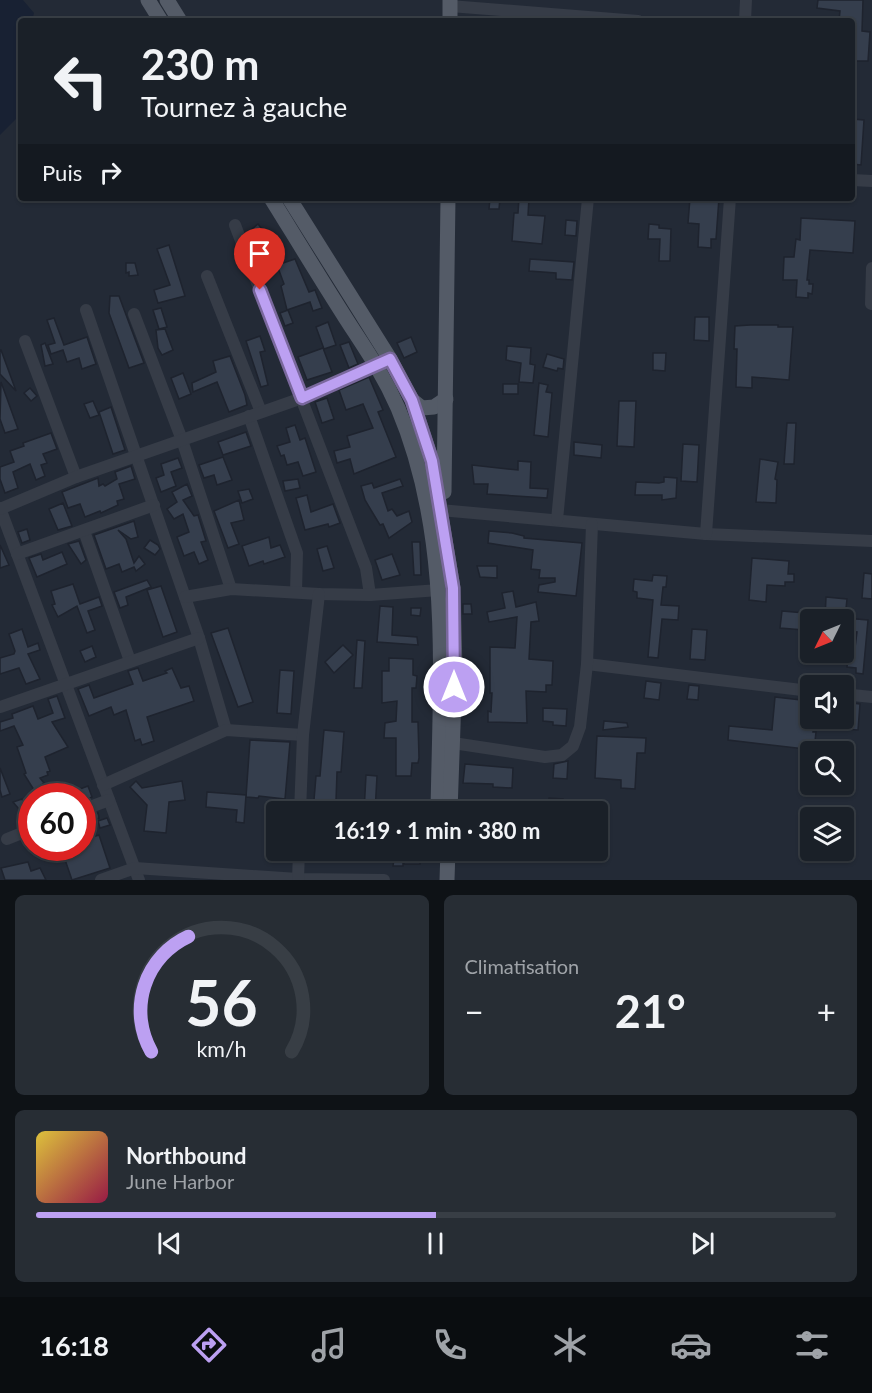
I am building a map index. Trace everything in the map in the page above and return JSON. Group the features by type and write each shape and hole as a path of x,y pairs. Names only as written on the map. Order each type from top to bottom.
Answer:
{"main road":[{"path":"148,0 159,18"},
{"path":"166,0 178,18"},
{"path":"273,201 412,400 422,408 434,407 446,399"},
{"path":"291,201 383,361 435,511 453,588 453,743 450,801"},
{"path":"435,511 445,490 448,201"},
{"path":"412,400 432,461 439,590 438,801"},
{"path":"437,861 437,880"},
{"path":"447,880 448,861"}],"street":[{"path":"744,18 746,0"},
{"path":"450,9 591,18"},
{"path":"855,180 872,182"},
{"path":"557,520 588,201"},
{"path":"706,534 730,201"},
{"path":"235,225 366,568 370,595"},
{"path":"871,304 872,268"},
{"path":"207,276 255,414 297,553 296,592"},
{"path":"86,310 199,638 226,730"},
{"path":"134,314 182,440 231,589"},
{"path":"25,341 76,477"},
{"path":"139,880 0,508 76,477 302,398 383,361"},
{"path":"17,554 154,506"},
{"path":"435,511 706,534 872,541"},
{"path":"453,743 545,757 562,755 573,746 580,727 587,664 592,524"},
{"path":"84,531 130,661"},
{"path":"185,597 231,589 370,595 439,590"},
{"path":"300,801 303,735 319,594"},
{"path":"0,707 199,638"},
{"path":"587,664 800,690"},
{"path":"854,695 872,697"},
{"path":"103,785 226,730 303,735"},
{"path":"96,805 109,800"},
{"path":"7,839 18,835"},
{"path":"298,879 299,861"},
{"path":"101,880 135,868 298,879 384,880"}],"water":[{"path":"0,0 23,0 34,13 33,18 18,18 17,118 0,135"}],"building":[{"path":"818,0 863,0 862,31 870,32 868,61 855,61 855,18 839,18 840,11 817,8"},
{"path":"855,119 864,120 861,165 855,164"},
{"path":"490,201 500,201 499,209 489,209"},
{"path":"519,201 529,201 528,215 545,216 542,244 512,241 514,213 518,213"},
{"path":"690,201 719,201 716,239 711,239 711,248 698,247 699,224 688,223"},
{"path":"801,218 855,221 853,253 810,250 807,280 809,284 813,284 812,294 808,293 808,298 796,297 797,280 783,280 784,257 794,257 796,239 800,240"},
{"path":"566,220 577,221 576,236 565,235"},
{"path":"258,224 274,244 268,249 252,229"},
{"path":"649,224 671,229 670,261 659,261 660,239 648,239"},
{"path":"169,245 185,296 158,303 154,290 170,285 157,249"},
{"path":"295,259 309,292 315,290 322,308 313,311 310,302 287,310 281,286 284,284 277,265"},
{"path":"530,259 574,262 572,280 556,279 556,273 529,271"},
{"path":"126,263 135,263 138,275 129,276 129,272 126,273"},
{"path":"110,296 119,296 144,363 129,368 109,313"},
{"path":"161,308 167,327 159,329 153,310"},
{"path":"288,310 293,323 285,326 280,313"},
{"path":"695,317 709,317 709,341 694,340"},
{"path":"54,318 64,345 87,337 96,364 82,369 79,358 67,362 63,350 51,354 48,345 55,343 47,320"},
{"path":"328,322 336,345 324,349 316,327"},
{"path":"735,326 793,327 789,380 752,377 752,388 736,387"},
{"path":"165,329 173,350 162,355 158,348 156,330"},
{"path":"260,336 265,351 260,352 268,385 261,387 246,341"},
{"path":"411,337 417,352 404,358 397,343"},
{"path":"349,342 358,364 349,368 340,345"},
{"path":"45,343 53,364 45,366 41,345"},
{"path":"507,346 531,348 530,364 535,365 533,383 519,382 521,363 506,360"},
{"path":"323,348 332,372 307,380 298,357"},
{"path":"1,350 16,391 0,374"},
{"path":"653,353 666,353 665,371 653,370"},
{"path":"547,354 564,359 563,369 558,368 557,371 543,367"},
{"path":"230,356 247,405 229,412 217,382 193,392 192,383 216,372 213,361"},
{"path":"183,373 191,394 179,399 171,378"},
{"path":"369,377 383,410 378,412 396,457 354,474 350,459 337,463 334,451 350,447 347,436 373,428 363,404 346,410 339,390"},
{"path":"1,382 18,429 5,433 0,419"},
{"path":"539,383 548,385 546,392 552,393 548,437 534,435"},
{"path":"503,384 518,384 518,394 503,394"},
{"path":"30,388 37,396 31,401 24,393"},
{"path":"327,398 334,419 322,423 315,402"},
{"path":"93,401 99,415 90,418 84,404"},
{"path":"619,401 636,401 634,447 617,446"},
{"path":"111,407 125,450 113,454 99,412"},
{"path":"787,423 796,423 794,464 784,464"},
{"path":"295,425 300,440 305,438 316,472 303,476 298,462 287,465 284,455 281,456 277,446 290,442 286,428"},
{"path":"246,432 251,446 223,455 218,442"},
{"path":"51,433 57,449 43,454 47,463 41,465 45,476 36,480 30,464 13,472 18,488 5,493 0,479 0,467 14,462 10,451 24,446 23,443"},
{"path":"574,442 602,445 601,458 574,455"},
{"path":"683,444 699,445 697,482 681,481"},
{"path":"223,457 232,480 217,485 214,475 204,478 199,465"},
{"path":"178,458 182,468 171,472 176,486 161,492 156,478 164,475 161,464"},
{"path":"760,459 778,462 775,479 777,480 776,503 756,502"},
{"path":"518,461 531,462 530,488 548,489 547,498 487,494 488,484 474,484 472,465 518,470"},
{"path":"131,466 135,479 119,484 124,499 117,501 118,505 85,517 80,504 68,508 62,492 98,478 99,486 103,484 105,486 117,479 115,472"},
{"path":"664,477 677,478 676,498 662,500 662,495 635,495 636,482 659,483 664,482"},
{"path":"298,479 300,488 285,491 283,481"},
{"path":"400,479 403,486 382,493 388,511 392,509 397,516 409,511 412,522 389,538 383,524 380,525 365,500 361,486 372,483 374,488"},
{"path":"187,484 192,496 183,500 194,516 198,515 206,541 201,542 208,560 199,564 194,552 184,556 177,537 189,532 183,514 174,519 167,509 177,502 172,492"},
{"path":"249,489 253,499 242,503 238,491"},
{"path":"307,495 311,512 333,504 340,523 305,530 296,498"},
{"path":"239,500 244,520 231,523 239,544 228,548 214,511"},
{"path":"63,503 72,526 58,530 49,509"},
{"path":"134,521 138,537 131,539 118,530 126,539 134,563 139,556 145,564 136,571 134,567 122,572 119,564 106,569 94,535"},
{"path":"27,529 30,540 22,543 18,532"},
{"path":"489,531 512,533 524,536 524,538 582,543 576,596 538,592 539,585 555,582 555,578 539,578 540,570 531,569 533,550 488,543"},
{"path":"269,537 271,548 280,545 285,557 249,566 242,546"},
{"path":"150,540 160,549 155,555 144,548"},
{"path":"79,541 86,560 81,564 68,544"},
{"path":"412,542 420,542 421,575 414,575"},
{"path":"0,545 9,565 0,568"},
{"path":"327,546 334,568 323,571 317,549"},
{"path":"62,552 67,564 37,577 29,558 41,554 43,560"},
{"path":"392,554 400,575 382,580 375,560"},
{"path":"752,558 789,561 788,574 794,574 794,582 785,582 785,586 767,585 766,602 749,600"},
{"path":"477,566 497,566 497,578 480,577"},
{"path":"864,573 872,574 872,599 862,598"},
{"path":"653,575 667,576 661,605 679,606 678,620 662,619 658,658 648,657 653,600 637,598 637,592 633,591 634,579 652,581"},
{"path":"147,580 151,587 126,597 128,605 120,608 114,592"},
{"path":"73,584 80,604 99,597 102,606 88,611 95,630 87,633 77,606 58,617 52,605 55,604 51,591"},
{"path":"161,586 177,632 163,637 147,590"},
{"path":"513,591 516,607 536,602 539,621 531,622 529,659 553,661 552,685 546,685 546,692 526,691 527,723 488,722 492,693 490,693 490,647 515,648 517,617 489,622 487,612 505,608 502,593"},
{"path":"826,597 847,599 846,609 825,609"},
{"path":"463,604 471,604 472,614 463,614"},
{"path":"380,606 393,607 392,635 417,637 418,645 377,642"},
{"path":"411,608 421,608 420,616 411,615"},
{"path":"782,611 800,613 800,630 780,628"},
{"path":"854,619 868,620 863,674 856,673 856,668 847,667 847,663 854,663 857,632 854,632"},
{"path":"228,628 253,702 238,707 211,633"},
{"path":"22,629 28,647 38,643 40,650 28,654 40,679 26,684 19,668 0,674 0,658 14,654 15,651 9,634"},
{"path":"692,629 707,630 705,660 690,659"},
{"path":"357,640 365,641 362,688 354,688"},
{"path":"343,645 353,655 334,673 325,662"},
{"path":"92,646 96,657 85,662 80,651"},
{"path":"389,658 413,659 413,675 417,676 416,688 412,688 412,722 418,722 419,758 418,763 412,763 411,776 396,776 396,738 384,738 385,723 396,721 397,701 382,703 382,671 389,671"},
{"path":"138,668 143,681 167,673 165,671 172,668 181,688 189,686 194,701 147,717 154,741 142,745 140,739 135,741 126,710 114,715 111,707 89,716 78,689 89,685 94,698 133,684 128,671"},
{"path":"280,670 294,671 291,714 277,713"},
{"path":"646,681 661,683 659,700 644,698"},
{"path":"689,685 699,686 698,700 687,699"},
{"path":"57,696 65,718 52,722 68,747 45,757 50,771 47,772 48,775 40,778 44,783 30,783 24,774 26,773 17,747 23,745 14,726 0,731 0,722 13,718 12,714 33,706 38,719 53,713 48,699"},
{"path":"775,697 800,700 800,729 813,729 813,732 816,732 815,741 800,741 800,748 728,740 729,726 772,730"},
{"path":"854,703 860,704 858,730 843,729 854,729"},
{"path":"543,708 567,709 566,726 543,721"},
{"path":"604,721 627,723 628,727 603,730"},
{"path":"324,730 344,732 341,772 337,772 336,801 314,800 316,776 320,776"},
{"path":"597,736 646,738 645,753 637,753 635,789 621,788 621,780 595,778"},
{"path":"250,740 290,742 285,799 246,797"},
{"path":"568,761 567,779 553,778 554,764"},
{"path":"465,764 513,768 512,788 493,787 493,784 463,783"},
{"path":"0,768 10,794 2,797 0,790"},
{"path":"366,775 377,776 376,801 365,801"},
{"path":"136,781 142,788 182,781 185,800 169,802 166,833 144,831 147,805 130,787"},
{"path":"207,792 246,795 244,823 236,822 237,810 206,807"},
{"path":"549,798 563,799 563,801 549,801"},
{"path":"107,818 110,825 100,828 98,821"},
{"path":"99,835 110,868 72,880 65,861 96,861 96,836"},
{"path":"394,861 403,861 403,866 393,866"},
{"path":"404,861 420,861 420,864 404,864"},
{"path":"28,862 31,871 40,868 46,880 5,880 1,868"}],"route":[{"path":"260,290 302,398 390,359 412,400 432,461 453,588 454,687"}]}
